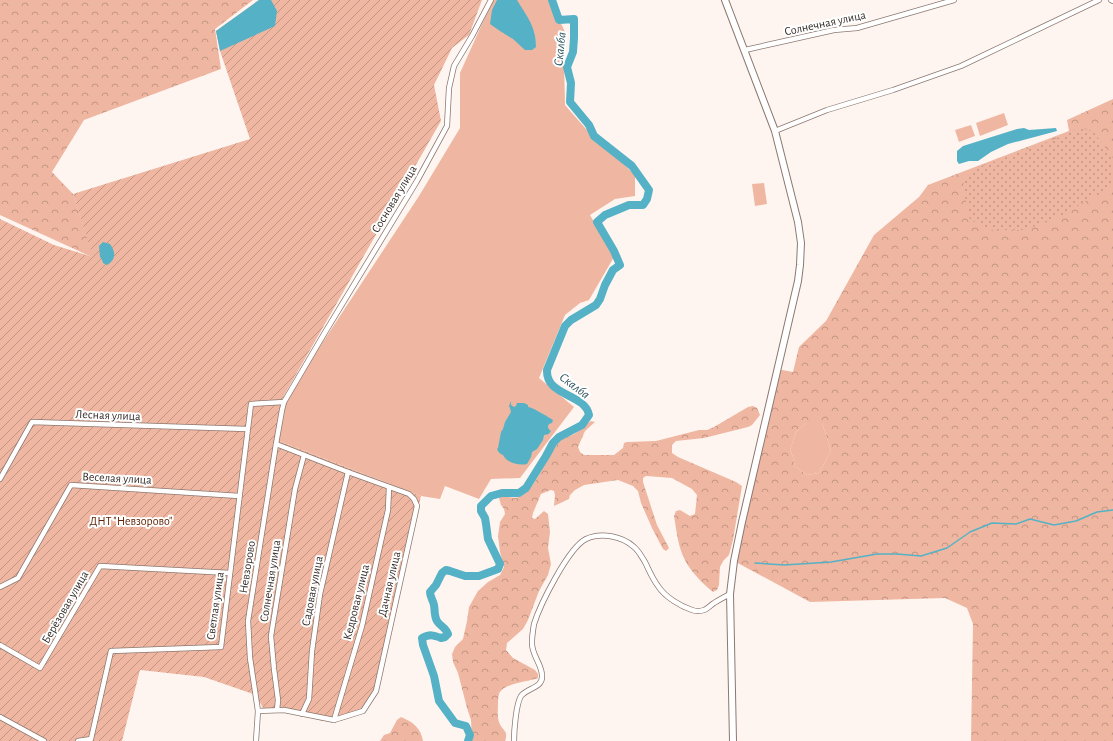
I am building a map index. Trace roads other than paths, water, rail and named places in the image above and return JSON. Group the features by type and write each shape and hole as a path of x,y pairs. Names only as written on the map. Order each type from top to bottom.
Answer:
{"street":[{"name":"Сосновая улица","path":"286,400 324,334 417,182 447,126 449,88 454,66 472,36 490,0"},
{"path":"725,0 775,131 798,222 801,244 798,281 734,561 730,594 733,741"},
{"name":"Солнечная улица","path":"745,50 834,30 858,28 954,0"},
{"path":"775,131 827,110 893,90 961,66 1099,0"},
{"name":"Светлая улица","path":"78,741 91,739 112,651 221,647 251,404 286,400"},
{"name":"Невзорово","path":"256,741 258,711 250,658 248,621 276,444 282,410 286,400"},
{"name":"Лесная улица","path":"0,479 32,422 247,429"},
{"name":"Дачная улица","path":"258,711 284,710 334,720 363,712 376,691 417,506 414,499 409,494 276,444"},
{"name":"Солнечная улица","path":"277,710 278,700 271,636 295,489 304,455"},
{"name":"Садовая улица","path":"302,714 308,699 312,651 320,594 348,472"},
{"name":"Веселая улица","path":"0,587 18,578 71,485 239,496"},
{"name":"Кедровая улица","path":"334,720 362,626 388,510 389,487"},
{"path":"514,741 519,700 527,691 538,686 542,678 542,673 532,650 534,625 543,602 559,572 578,545 594,536 615,537 629,543 640,553 656,584 666,595 693,611 704,610 730,594"},
{"name":"Берёзовая улица","path":"0,645 40,668 100,566 230,572"},
{"path":"0,717 44,741"}],"water":[{"path":"259,0 271,0 277,11 275,26 220,51 216,31"},
{"path":"497,0 517,0 533,27 536,47 532,50 525,50 513,39 490,24 492,10"},
{"path":"1024,128 1029,130 1056,128 1057,131 1008,144 991,152 978,161 969,161 959,164 957,161 957,151 963,146"},
{"path":"103,242 110,244 114,253 112,261 107,265 103,263 100,257 99,246"},
{"path":"511,401 511,405 514,407 517,403 524,403 528,405 528,407 553,420 548,426 551,431 544,435 543,440 537,449 532,452 527,464 524,465 510,462 499,453 497,449 501,432 511,412 509,406"}],"waterway":[{"name":"Скалба","path":"468,741 470,735 466,726 455,723 439,701 434,676 423,645 422,638 432,635 441,638 448,634 436,619 430,592 436,585 442,573 446,570 465,576 479,576 498,569 500,564 488,539 485,518 481,511 481,506 491,496 502,493 519,493 526,488 553,443 559,437 582,425 589,415 581,402 553,385 548,379 547,370 565,326 571,320 596,305 613,270 620,265 614,251 597,222 605,215 629,205 643,205 647,199 649,190 632,166 594,136 589,125 570,102 571,83 567,67 573,52 574,19 559,20 552,0"},
{"path":"755,563 784,565 831,562 877,554 921,556 947,548 970,532 992,523 1016,524 1030,519 1054,525 1076,521 1097,512 1113,510"}],"park label":[{"name":"ДНТ \"Невзорово\"","path":"131,521"}]}
